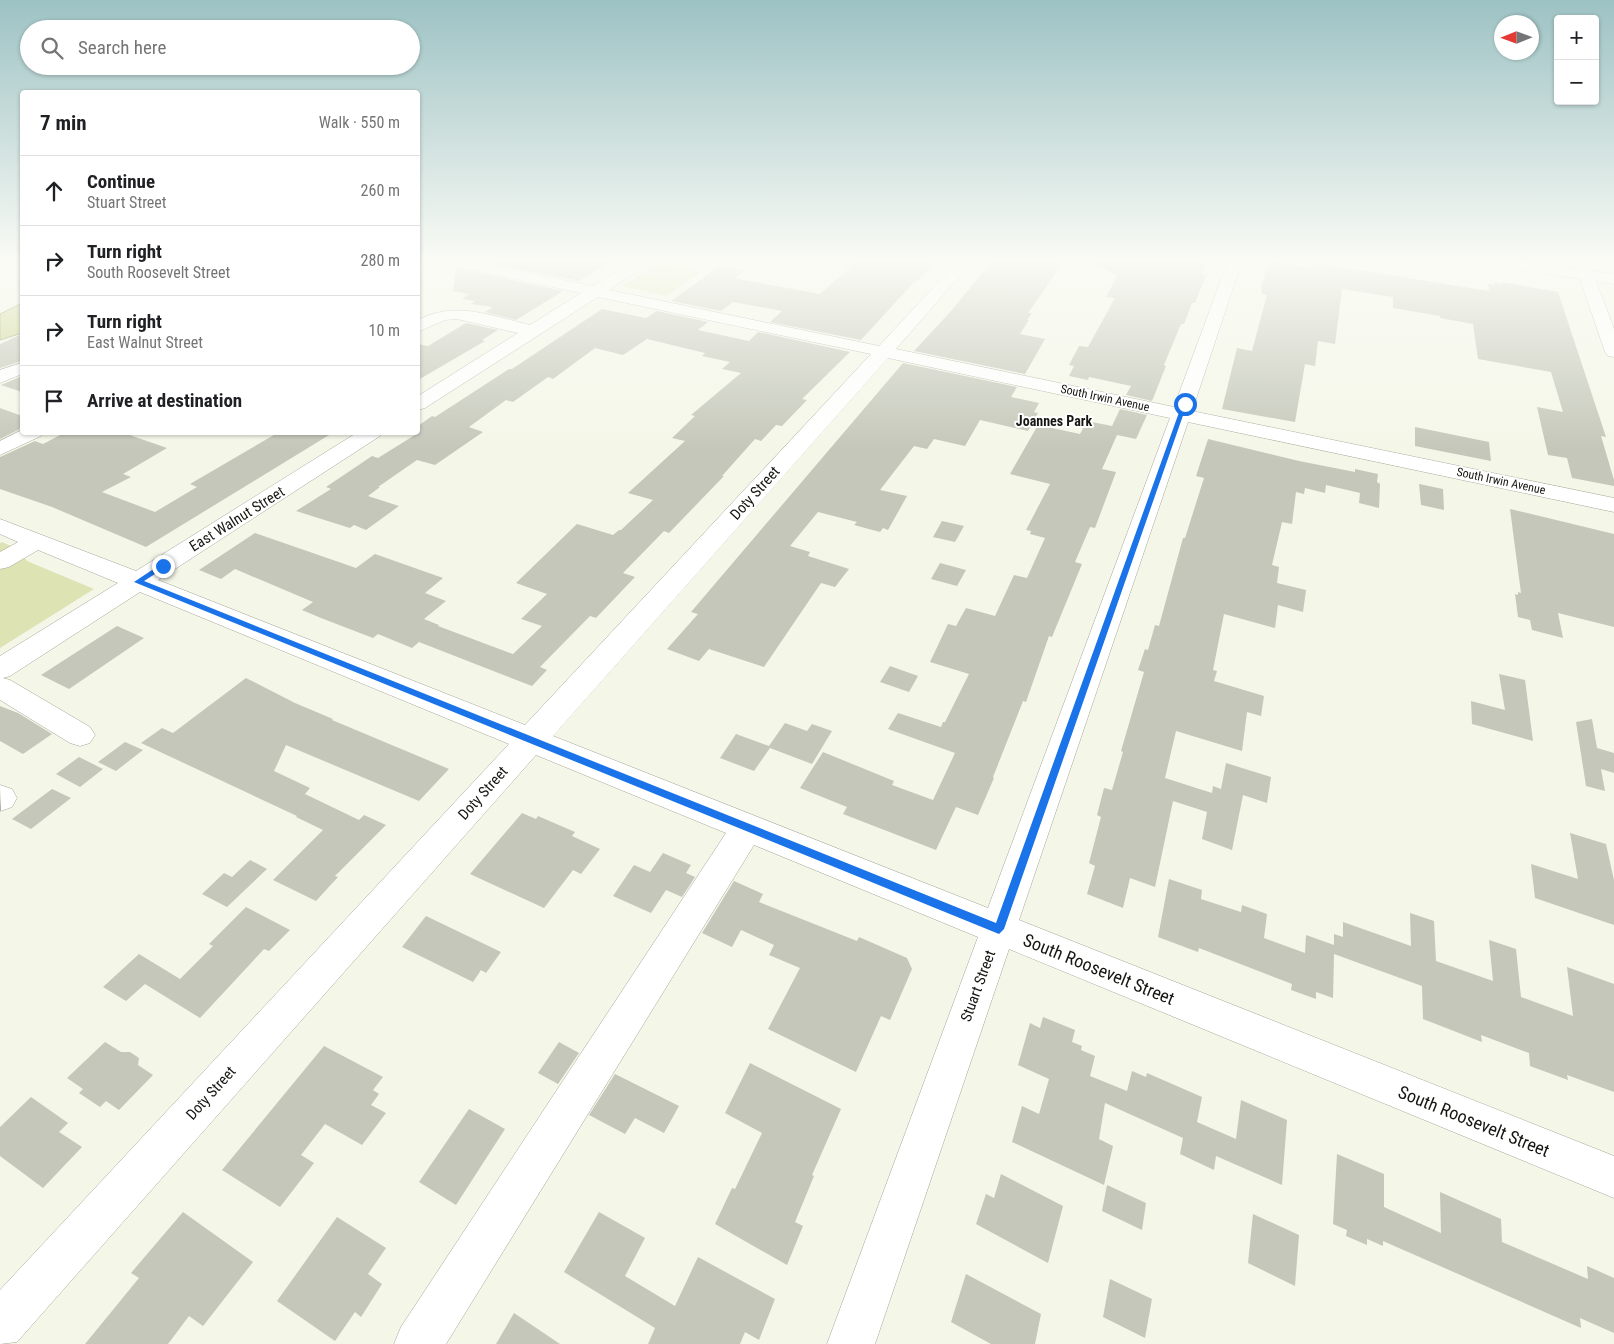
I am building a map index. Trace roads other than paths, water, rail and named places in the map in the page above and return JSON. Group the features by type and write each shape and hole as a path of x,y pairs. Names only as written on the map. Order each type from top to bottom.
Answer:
{"street":[{"path":"503,324 532,331"},
{"path":"420,403 543,324"},
{"name":"South Irwin Avenue","path":"749,324 1614,505"},
{"name":"Doty Street","path":"0,1325 909,324"},
{"name":"Stuart Street","path":"851,1344 1213,324"},
{"path":"1604,324 1614,352"},
{"path":"0,377 20,369"},
{"path":"0,449 28,435"},
{"name":"East Walnut Street","path":"0,669 368,435"},
{"name":"South Roosevelt Street","path":"0,526 1614,1177"},
{"path":"0,562 37,541"},
{"path":"0,687 80,735"},
{"path":"418,1344 747,828"}],"district":[{"name":"Joannes Park","path":"1054,421"}]}
